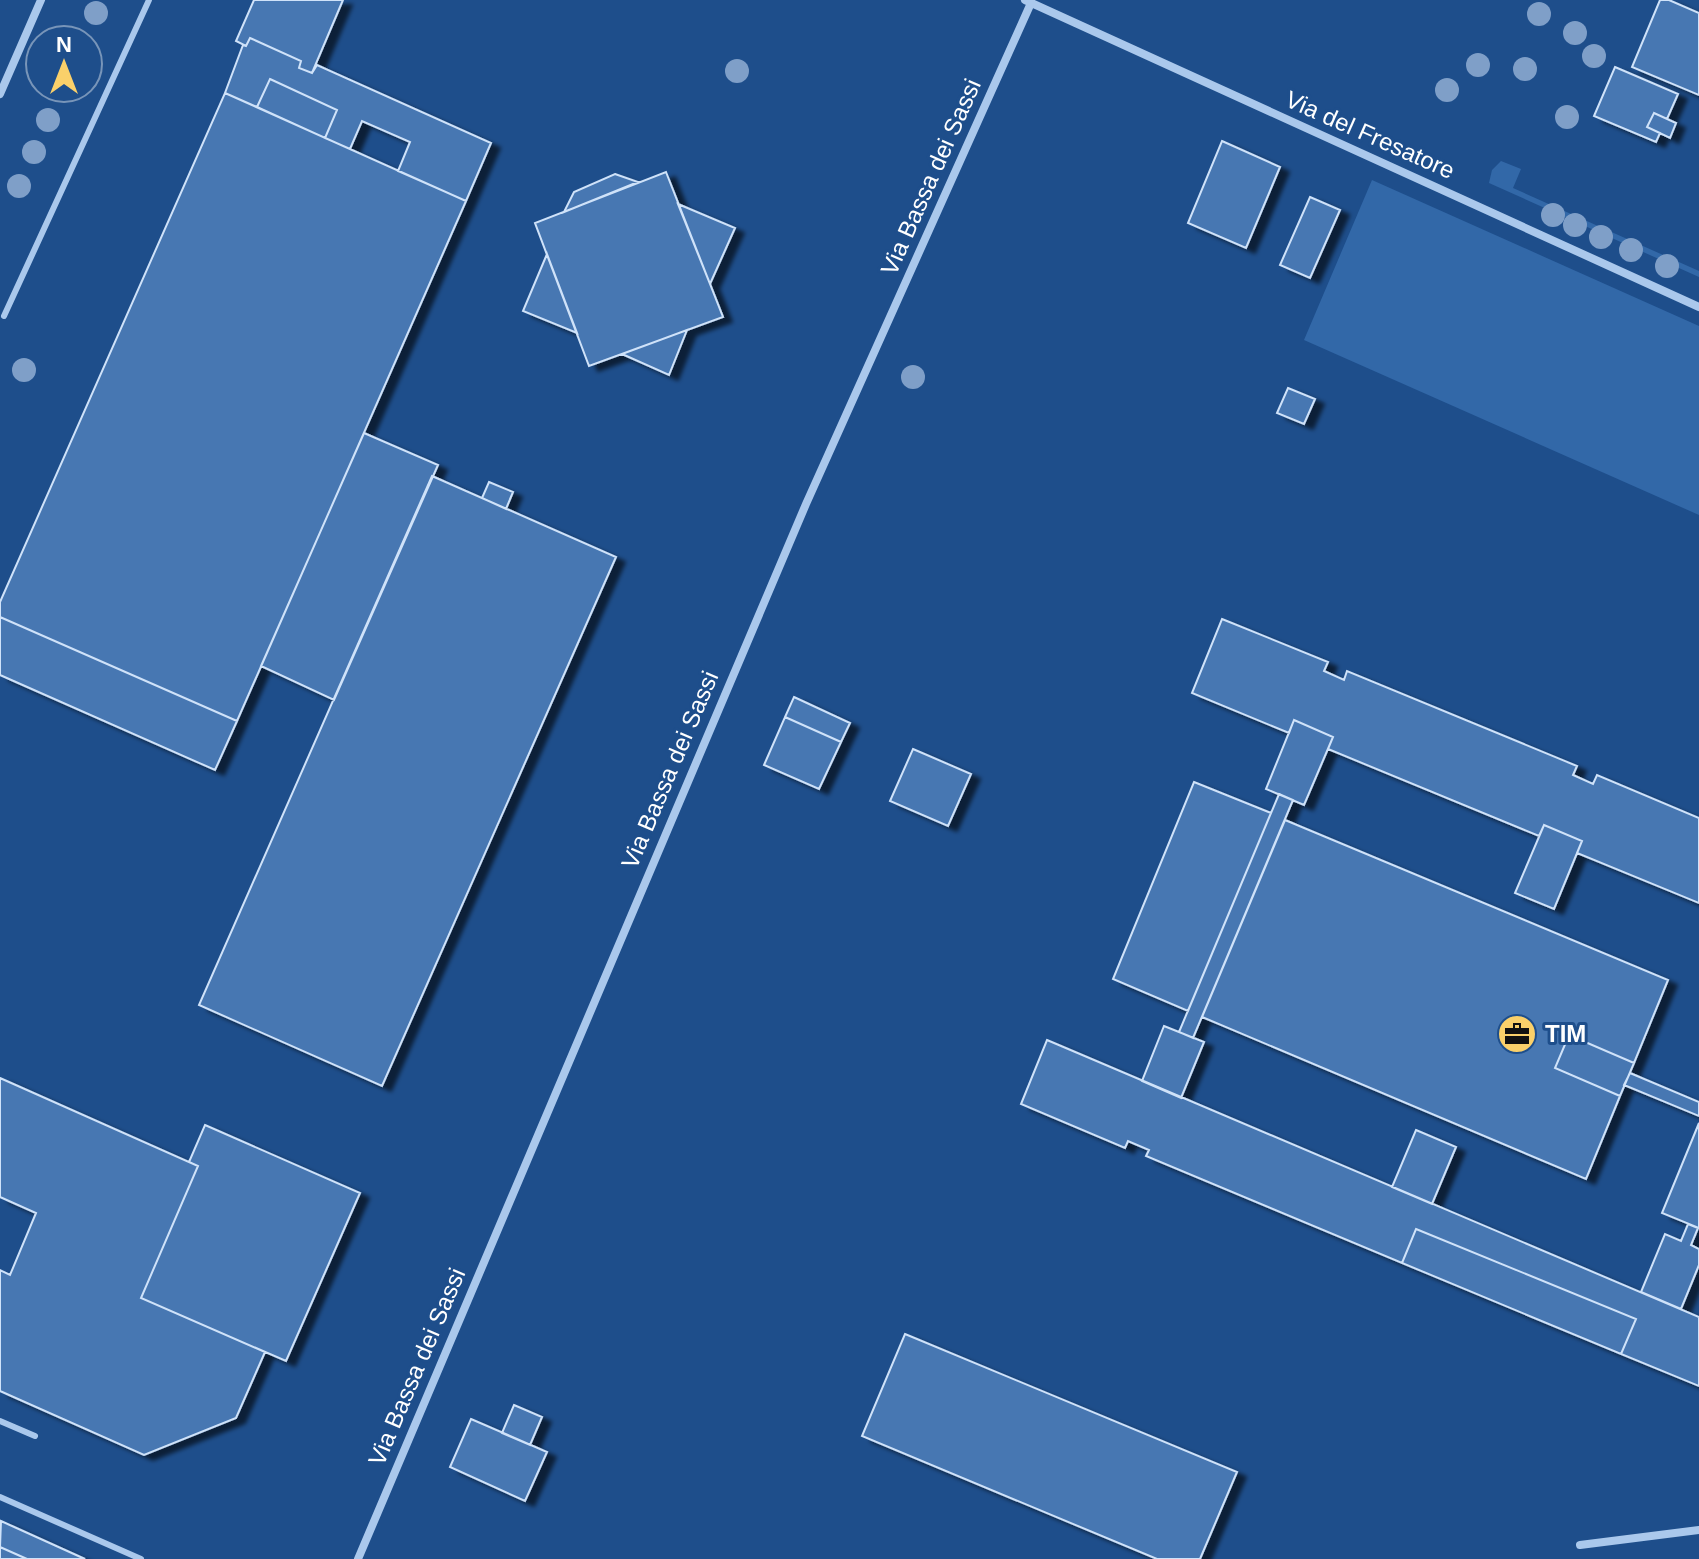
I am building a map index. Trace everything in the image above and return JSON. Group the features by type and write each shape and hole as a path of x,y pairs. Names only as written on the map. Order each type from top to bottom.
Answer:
{"street":[{"path":"0,94 41,0"},
{"name":"Via del Fresatore","path":"1028,1 1699,307"},
{"name":"Via Bassa dei Sassi","path":"358,1559 806,504 1028,1"},
{"path":"1580,1545 1699,1530"}],"lane":[{"path":"4,316 149,0"},
{"path":"0,1421 35,1436"},
{"path":"0,1497 141,1559"}],"shaded area":[{"path":"1501,161 1521,169 1513,188 1699,271 1699,277 1489,183 1492,170"},
{"path":"1372,180 1699,326 1699,515 1304,340"}],"building":[{"path":"254,0 343,0 312,73 299,68 301,61 250,38 246,46 236,41"},
{"path":"1660,0 1669,0 1699,13 1699,95 1632,67"},
{"path":"250,38 301,61 299,68 312,73 317,65 491,143 466,201 398,171 410,142 362,121 350,149 325,138 337,110 270,79 257,107 225,93 243,45 246,46"},
{"path":"1615,67 1678,94 1667,119 1654,113 1647,127 1660,133 1656,142 1594,116"},
{"path":"270,79 337,110 325,138 257,107"},
{"path":"225,93 466,201 237,721 0,617 0,602"},
{"path":"1654,113 1676,123 1670,138 1647,127"},
{"path":"1222,141 1280,167 1246,248 1188,223"},
{"path":"666,172 723,317 589,366 535,223"},
{"path":"615,174 638,182 564,212 574,192"},
{"path":"1310,197 1340,210 1310,278 1280,265"},
{"path":"678,204 735,228 710,284"},
{"path":"547,254 577,333 523,311"},
{"path":"687,330 669,375 622,354"},
{"path":"1288,388 1315,399 1304,424 1277,413"},
{"path":"364,433 438,465 334,700 261,666"},
{"path":"432,476 616,557 382,1086 199,1005"},
{"path":"489,482 513,492 506,509 482,498"},
{"path":"0,617 237,721 215,770 0,675"},
{"path":"1222,619 1328,662 1324,671 1344,680 1347,671 1577,766 1573,775 1593,784 1597,775 1699,818 1699,903 1577,853 1582,841 1544,825 1539,836 1328,749 1333,737 1294,720 1289,733 1192,693"},
{"path":"794,697 850,723 841,742 785,717"},
{"path":"785,717 841,742 819,789 764,765"},
{"path":"1294,720 1333,737 1304,805 1266,789"},
{"path":"913,749 971,774 948,826 890,801"},
{"path":"1194,782 1271,813 1188,1011 1113,979"},
{"path":"1279,794 1293,800 1193,1038 1179,1032"},
{"path":"1285,820 1668,980 1634,1063 1569,1035 1555,1068 1620,1096 1586,1179 1202,1017"},
{"path":"1544,825 1582,841 1554,909 1515,893"},
{"path":"1164,1026 1204,1042 1181,1098 1142,1081"},
{"path":"1569,1035 1634,1063 1620,1096 1555,1068"},
{"path":"1047,1040 1699,1317 1699,1386 1621,1354 1636,1319 1416,1229 1402,1263 1146,1156 1149,1150 1128,1141 1125,1148 1021,1104"},
{"path":"1630,1073 1699,1102 1699,1116 1624,1085"},
{"path":"0,1078 198,1166 141,1298 265,1352 236,1418 144,1455 0,1391 0,1270 10,1275 36,1213 0,1197"},
{"path":"1699,1123 1699,1228 1662,1213"},
{"path":"205,1125 360,1193 286,1361 141,1298 198,1166 189,1162"},
{"path":"1416,1130 1456,1147 1432,1204 1392,1187"},
{"path":"1688,1224 1698,1228 1691,1245 1699,1249 1699,1265 1681,1309 1641,1292 1665,1234 1681,1241"},
{"path":"1416,1229 1636,1319 1621,1354 1402,1263"},
{"path":"905,1334 1237,1472 1200,1559 1157,1559 862,1436"},
{"path":"514,1405 542,1417 530,1445 502,1433"},
{"path":"471,1419 547,1452 525,1501 450,1467"},
{"path":"1,1521 85,1559 27,1559 0,1547"},
{"path":"0,1547 27,1559 0,1559"}],"place":[{"name":"TIM","path":"1517,1034"}]}
